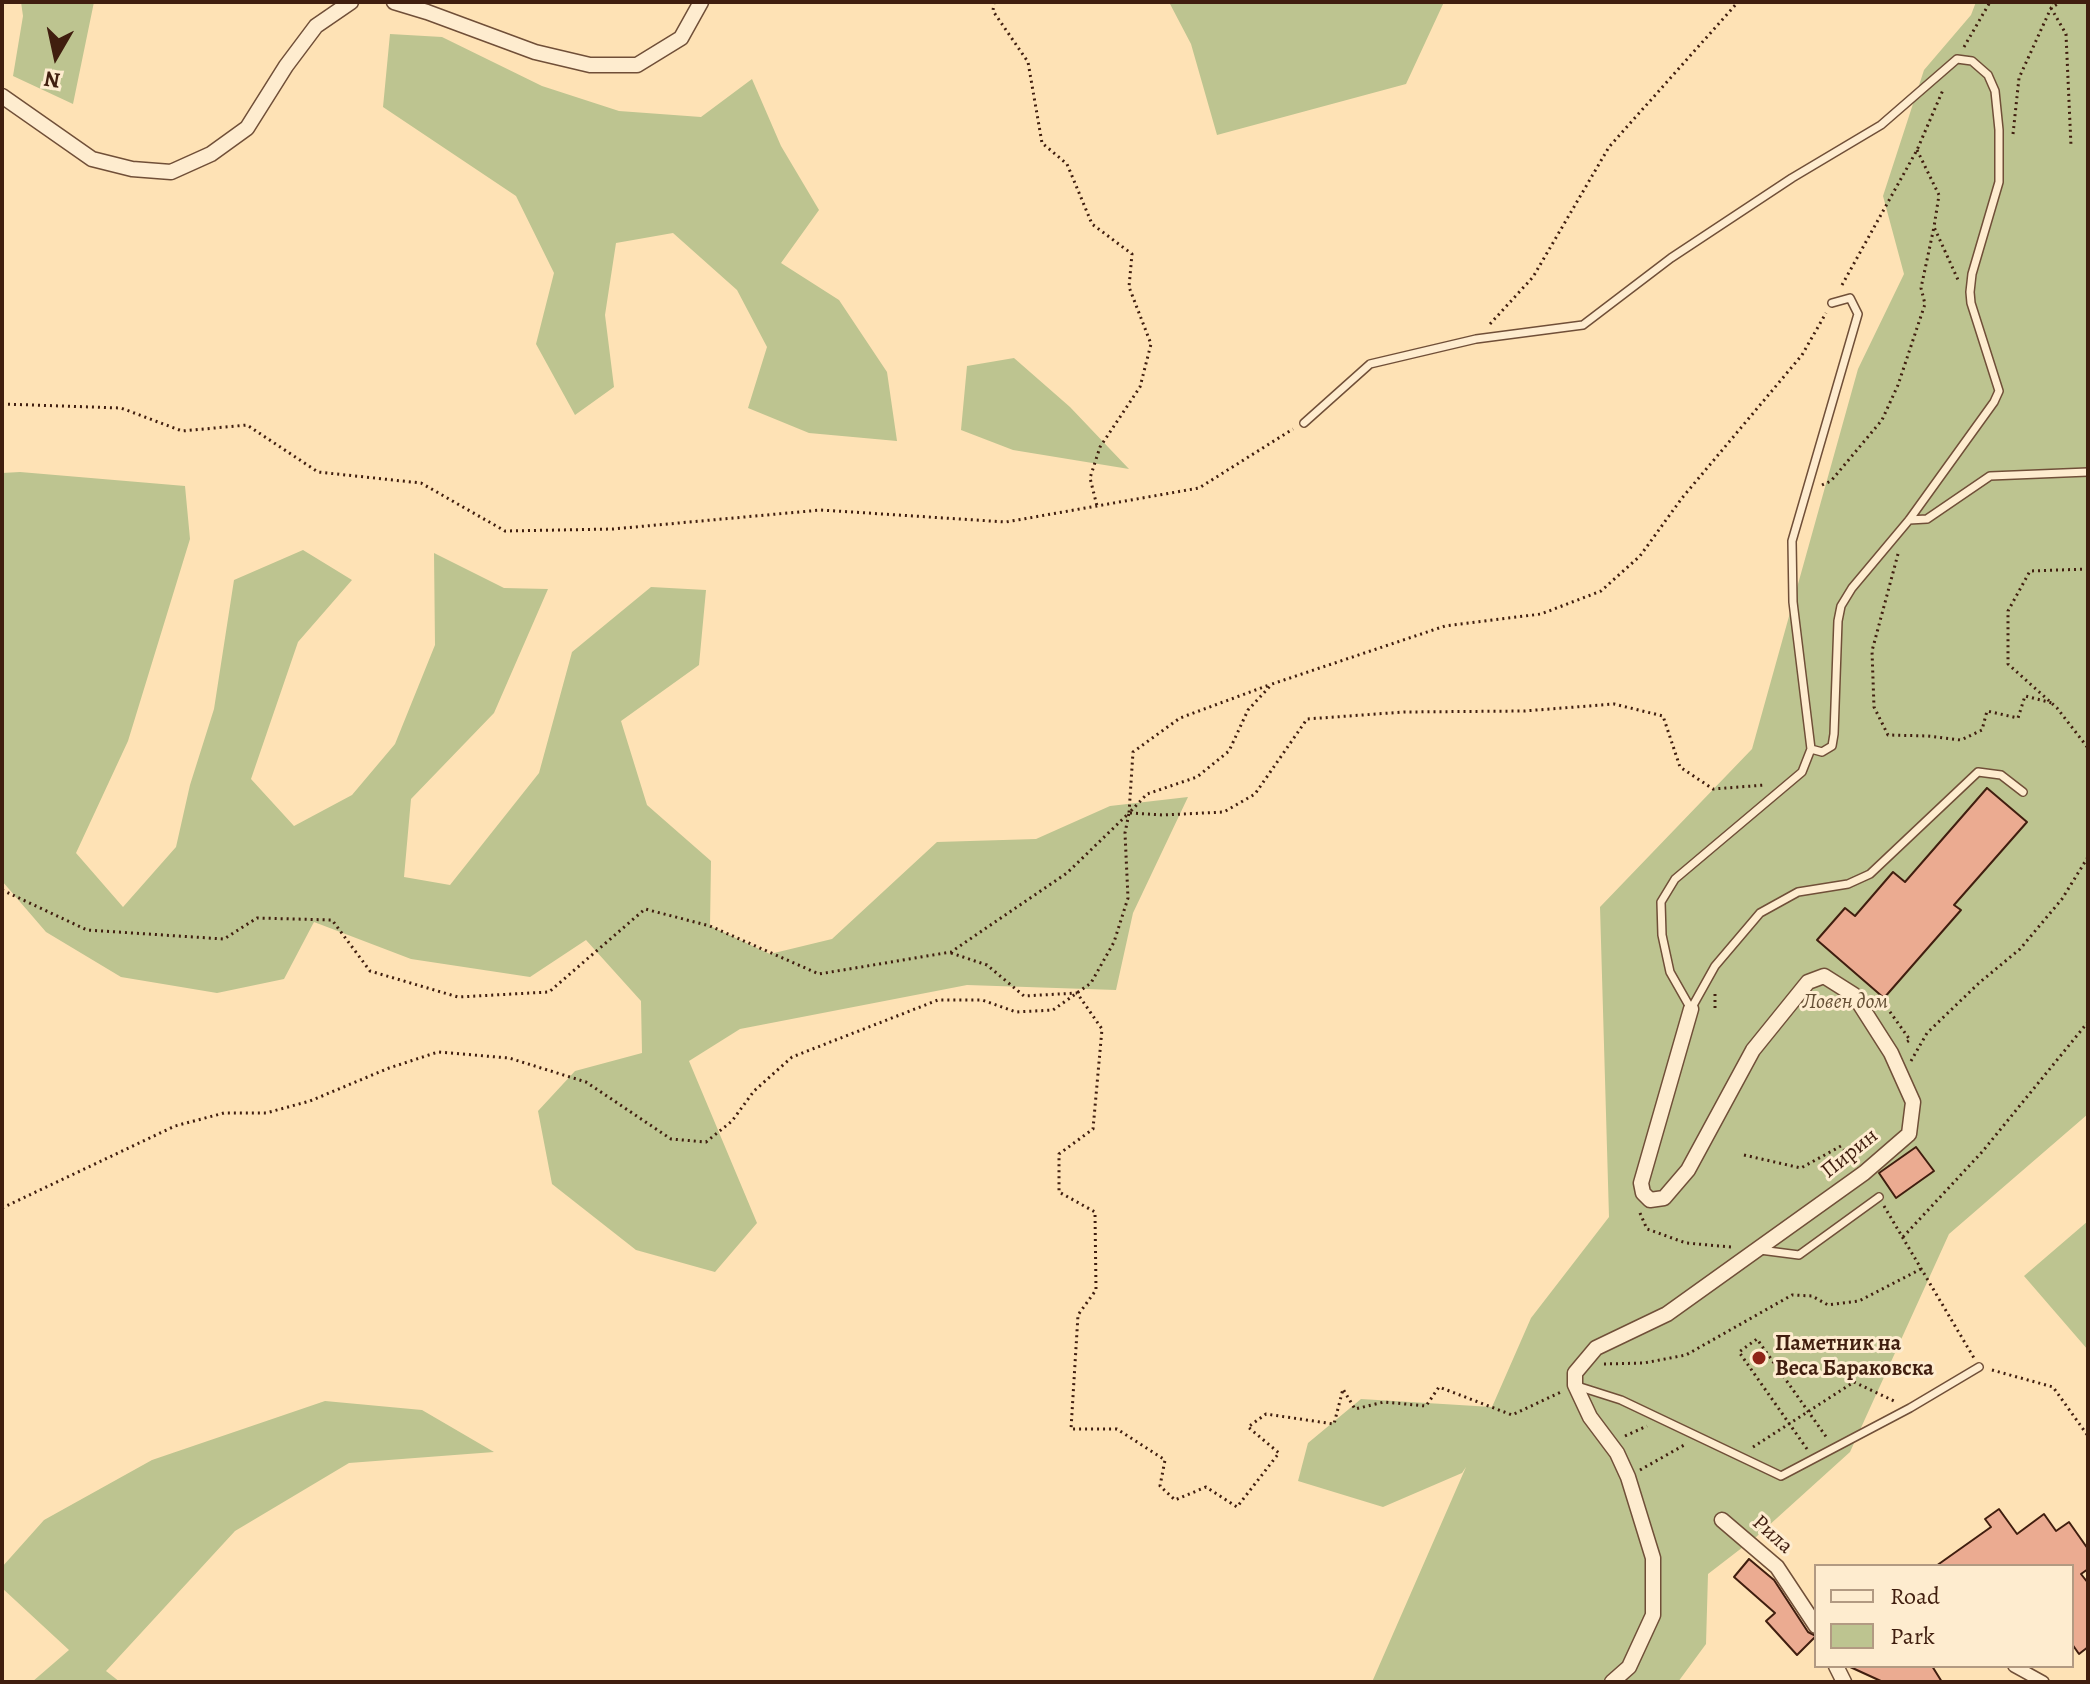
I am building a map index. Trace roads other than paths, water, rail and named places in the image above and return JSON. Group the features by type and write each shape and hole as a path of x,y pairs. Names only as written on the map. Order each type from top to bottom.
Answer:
{"street":[{"path":"2,96 92,159 132,169 171,172 211,154 247,128 286,66 316,26 351,2"},
{"path":"394,2 535,52 590,65 637,65 681,38 701,2"},
{"name":"Пирин","path":"1575,1385 1575,1373 1596,1348 1667,1314 1864,1173 1909,1134 1913,1102 1891,1053 1854,995 1824,976 1808,982 1753,1050 1688,1170 1664,1198 1650,1200 1643,1193 1641,1183 1691,1009"},
{"path":"1575,1385 1590,1417 1610,1443 1628,1477 1653,1558 1653,1615 1629,1667 1612,1682"},
{"name":"Рила","path":"1722,1520 1777,1567 1814,1623"},
{"path":"2018,1668 2043,1682"}],"lane":[{"path":"1304,423 1370,364 1476,339 1583,325 1671,258 1792,178 1881,125 1957,59 1972,61 1988,75 1995,91 1999,130 1999,182 1972,274 1970,292 1999,391 1909,520 1852,588 1841,606 1832,746 1822,752 1811,749"},
{"path":"1691,1009 1670,972 1662,935 1661,902 1675,879 1802,772 1811,749 1793,602 1792,541 1858,314 1850,298 1832,303"},
{"path":"1909,520 1927,519 1990,476 2088,472"},
{"path":"1691,1009 1715,966 1760,913 1798,892 1848,884 1870,874 1978,772 2001,775 2023,792"},
{"path":"1756,1252 1799,1255 1879,1197"},
{"path":"1575,1385 1621,1400 1781,1476 1910,1408 1979,1367"}],"place":[{"name":"Паметник на Веса Бараковска","path":"1759,1358"}],"park label":[{"name":"Ловен дом","path":"1845,1003"}]}
